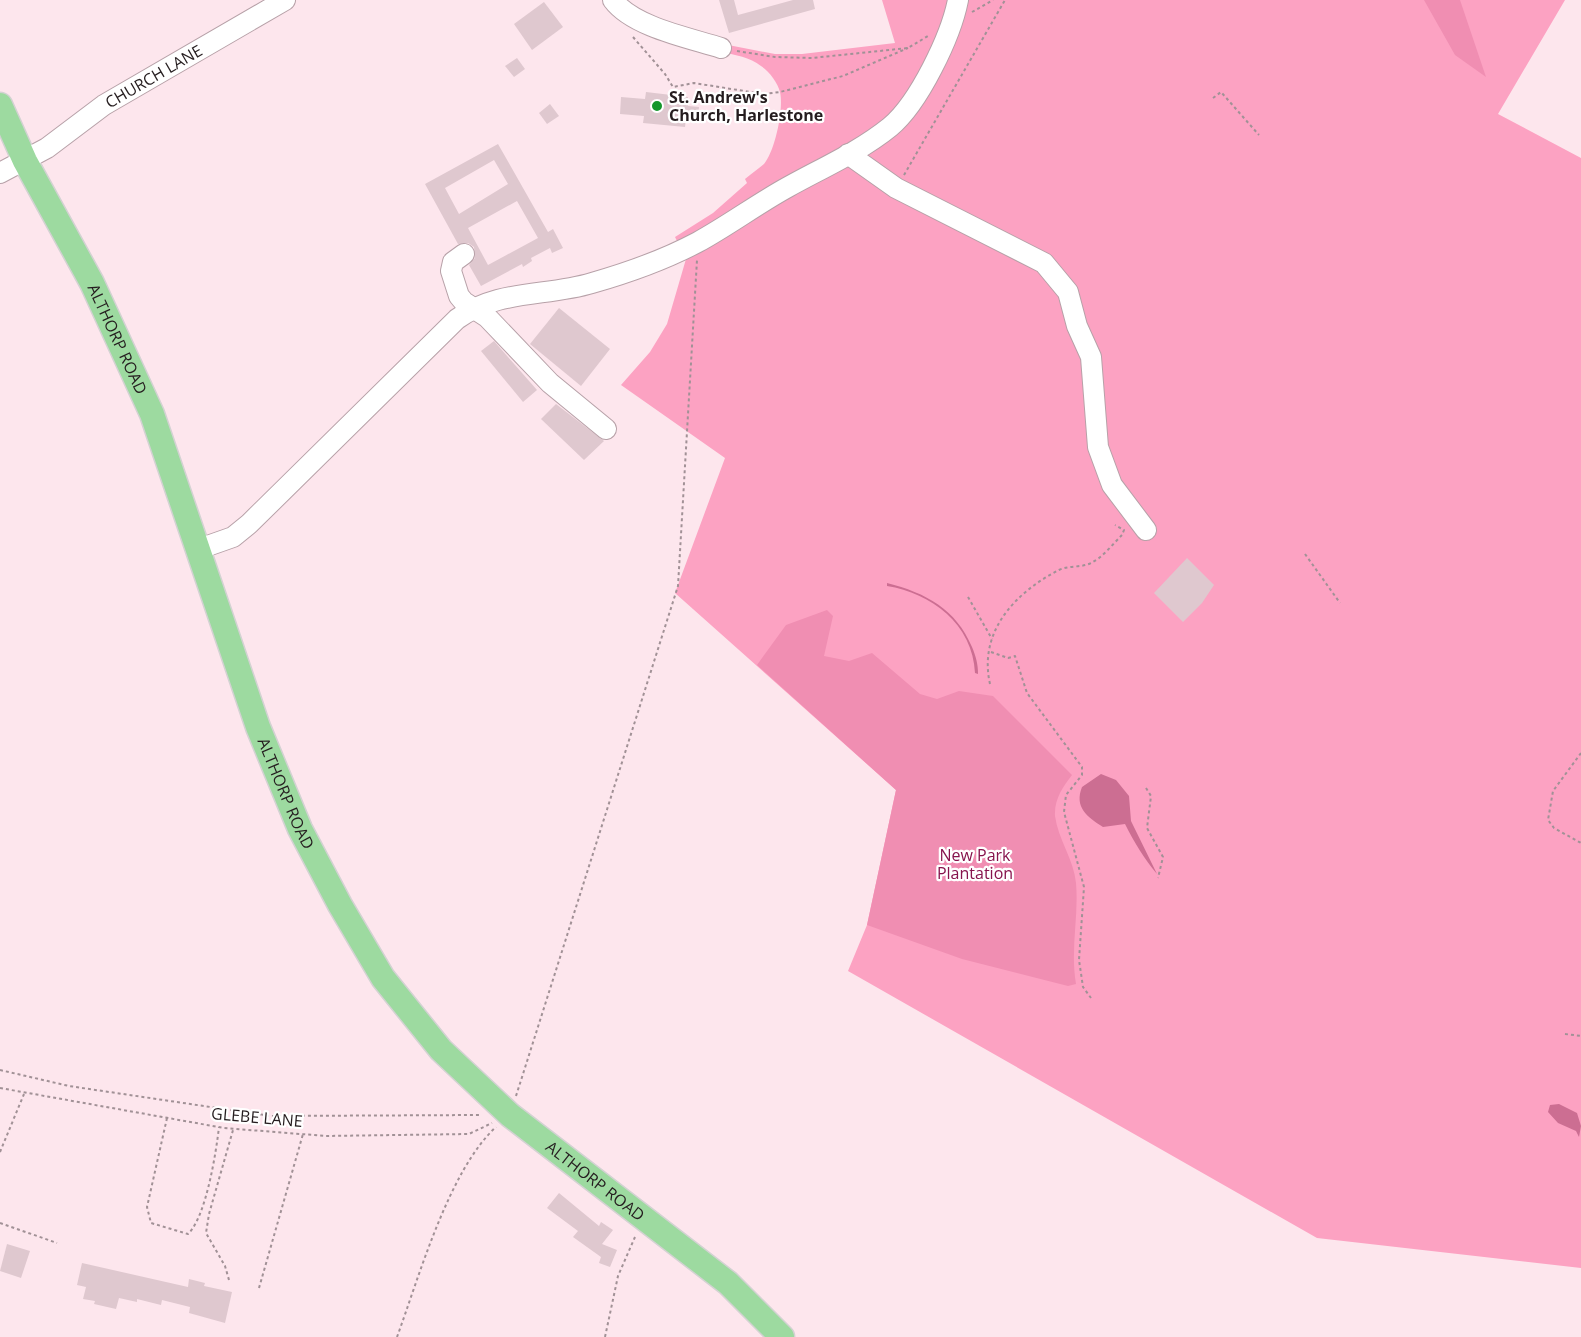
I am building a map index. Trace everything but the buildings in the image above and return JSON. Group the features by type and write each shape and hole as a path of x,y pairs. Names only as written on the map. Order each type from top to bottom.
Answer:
{"main road":[{"name":"ALTHORP ROAD","path":"0,105 26,161 124,349 160,433 258,727 300,829 340,905 383,978 441,1050 510,1114 555,1151 644,1216 728,1282 782,1337"}],"street":[{"name":"CHURCH LANE","path":"0,173 48,148 104,105 285,0"},
{"path":"199,549 233,537 249,524 457,319 472,308 502,298 590,284 698,242 756,205 848,154 891,126 910,103 937,58 954,22 958,0"},
{"path":"615,4 635,18 721,48"},
{"path":"848,154 896,188 1044,263 1068,292 1077,326 1091,357 1098,447 1112,485 1146,530"},
{"path":"464,254 453,262 451,271 459,296 472,308 487,317 550,383 606,429"}],"path":[{"path":"615,4 628,32 665,74 673,87 694,83 762,94 780,92 843,76 908,48 993,0"},
{"path":"896,188 1005,0"},
{"path":"721,48 775,57 812,58 908,48"},
{"path":"1213,98 1221,92 1259,135"},
{"path":"397,1337 444,1210 481,1141 510,1114 678,586 698,242"},
{"path":"990,684 993,640 998,624 1009,605 1060,569 1094,562 1122,535 1124,530 1115,525"},
{"path":"1305,554 1340,603"},
{"path":"968,597 993,640"},
{"path":"991,652 1008,658 1015,656 1027,693 1082,767 1082,775 1066,795 1064,812 1084,887 1079,960 1083,987 1091,998"},
{"path":"1581,753 1553,791 1548,820 1549,824 1581,843"},
{"path":"1146,788 1151,796 1147,828 1163,857 1158,878"},
{"path":"1565,1034 1581,1036"},
{"path":"0,1070 69,1086 271,1116 510,1114"},
{"name":"GLEBE LANE","path":"0,1088 219,1127 303,1134 469,1134 510,1114"},
{"path":"0,1152 24,1094"},
{"path":"167,1118 147,1208 151,1223 188,1234 194,1228 201,1210 219,1127"},
{"path":"229,1280 225,1266 206,1233 209,1214 233,1129"},
{"path":"259,1288 303,1134"},
{"path":"605,1337 618,1276 644,1216"},
{"path":"0,1223 57,1243"}],"green space":[{"path":"882,0 1565,0 1498,114 1581,158 1581,1268 1317,1238 848,971 867,925 896,790 675,593 725,458 621,385 650,352 667,324 686,259 675,237 713,213 747,183 745,179 768,158 775,140 781,109 780,92 777,85 767,71 752,60 722,52 723,44 775,54 802,54 895,43"},
{"path":"1424,0 1460,0 1486,77 1455,55"},
{"name":"New Park Plantation","path":"827,610 833,616 824,656 849,661 872,653 920,694 937,699 959,691 993,696 1072,775 1062,789 1055,816 1075,874 1074,971 1076,984 1068,986 962,959 867,925 896,790 757,665 786,625"}],"shaded area":[{"path":"887,583 927,598 948,613 957,622 972,647 978,674 975,673 967,640 947,614 919,596 887,586"},
{"path":"1101,774 1116,780 1129,796 1131,821 1157,874 1125,824 1103,827 1087,815 1081,806 1082,787"},
{"path":"1559,1104 1577,1113 1581,1126 1579,1137 1576,1131 1558,1123 1548,1112 1550,1105"}],"place":[{"name":"St. Andrew's Church, Harlestone","path":"657,106"}]}
